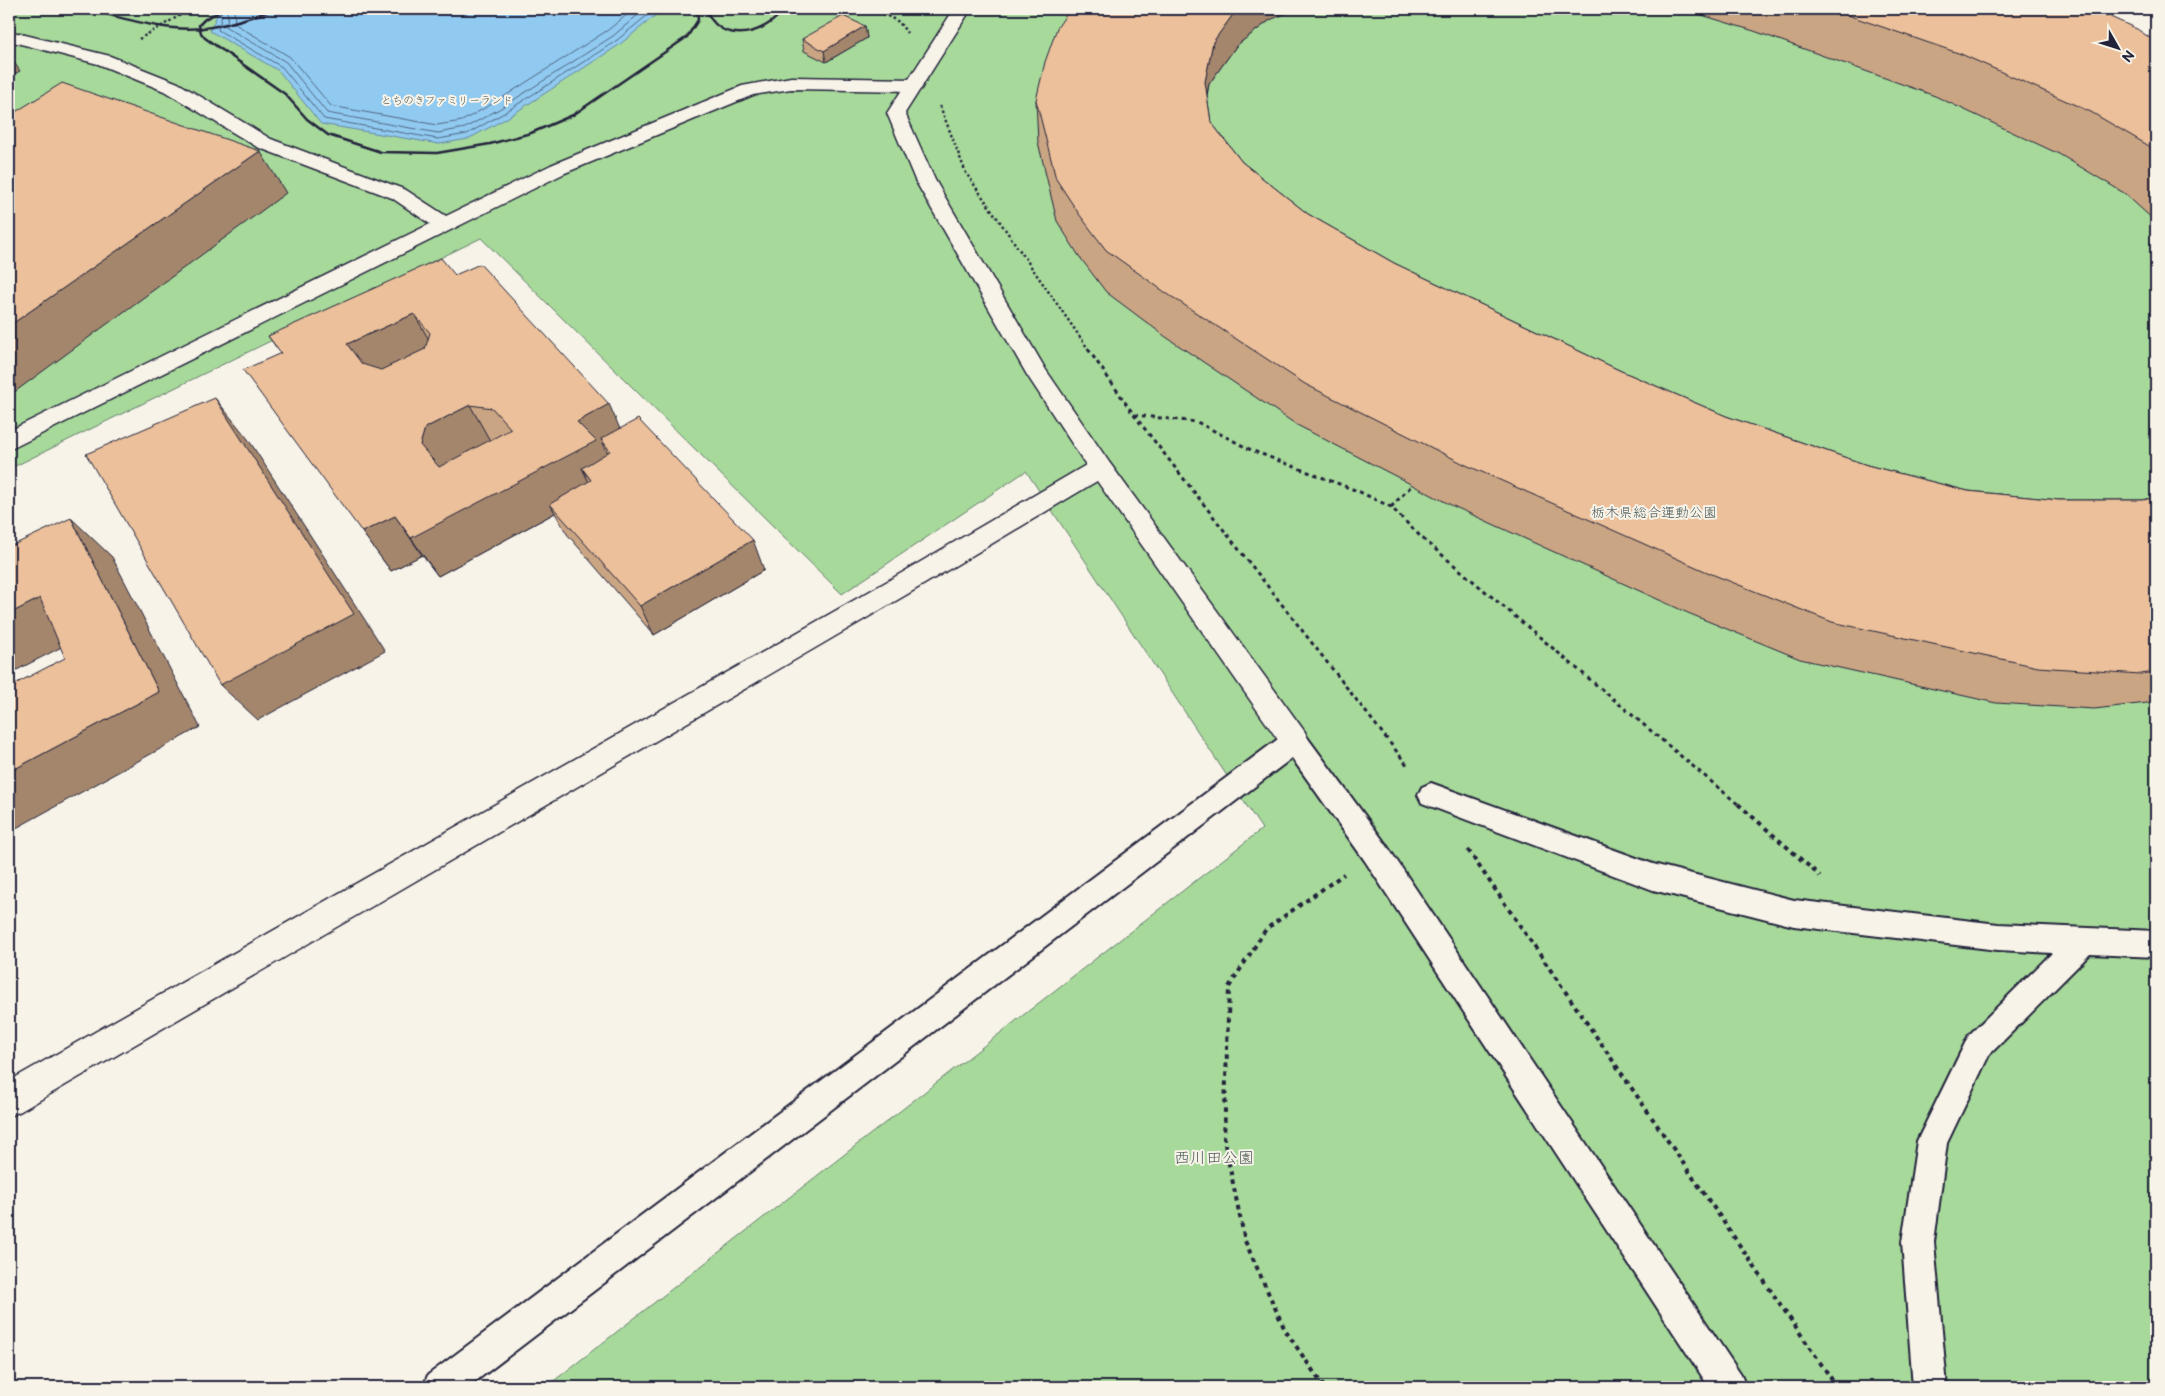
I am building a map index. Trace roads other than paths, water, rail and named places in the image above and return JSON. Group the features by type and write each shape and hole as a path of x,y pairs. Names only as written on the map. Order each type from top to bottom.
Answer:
{"street":[{"path":"962,9 896,113 925,180 1038,375 1100,468 1295,741"},
{"path":"9,36 104,60 171,87 264,142 399,194 444,224"},
{"path":"9,441 558,169 749,90 791,83 914,85"},
{"path":"9,1099 902,585 1100,468"}],"lane":[{"path":"440,1387 1295,741 1375,852 1729,1387"},
{"path":"1431,795 1653,877 1794,913 1998,937 2156,944"},
{"path":"1930,1387 1918,1242 1932,1141 1979,1045 2083,942"}],"water":[{"path":"202,9 370,9 412,11 424,9 658,9 661,11 619,45 507,118 468,139 439,144 321,124 279,71 210,31 217,15"}],"railway":[{"path":"86,9 159,26 200,28"},
{"path":"200,28 199,25 205,19 225,9"},
{"path":"200,28 222,25 277,9"},
{"path":"200,28 205,38 285,94 307,119 328,135 381,152 437,153 490,144 531,133 573,115 687,37 698,20 697,9"},
{"path":"706,9 712,20 720,28 740,33 751,32 771,22 780,14 779,9"}],"park label":[{"name":"とちのきファミリーランド","path":"447,100"},
{"name":"栃木県総合運動公園","path":"1654,512"},
{"name":"西川田公園","path":"1214,1157"}]}
